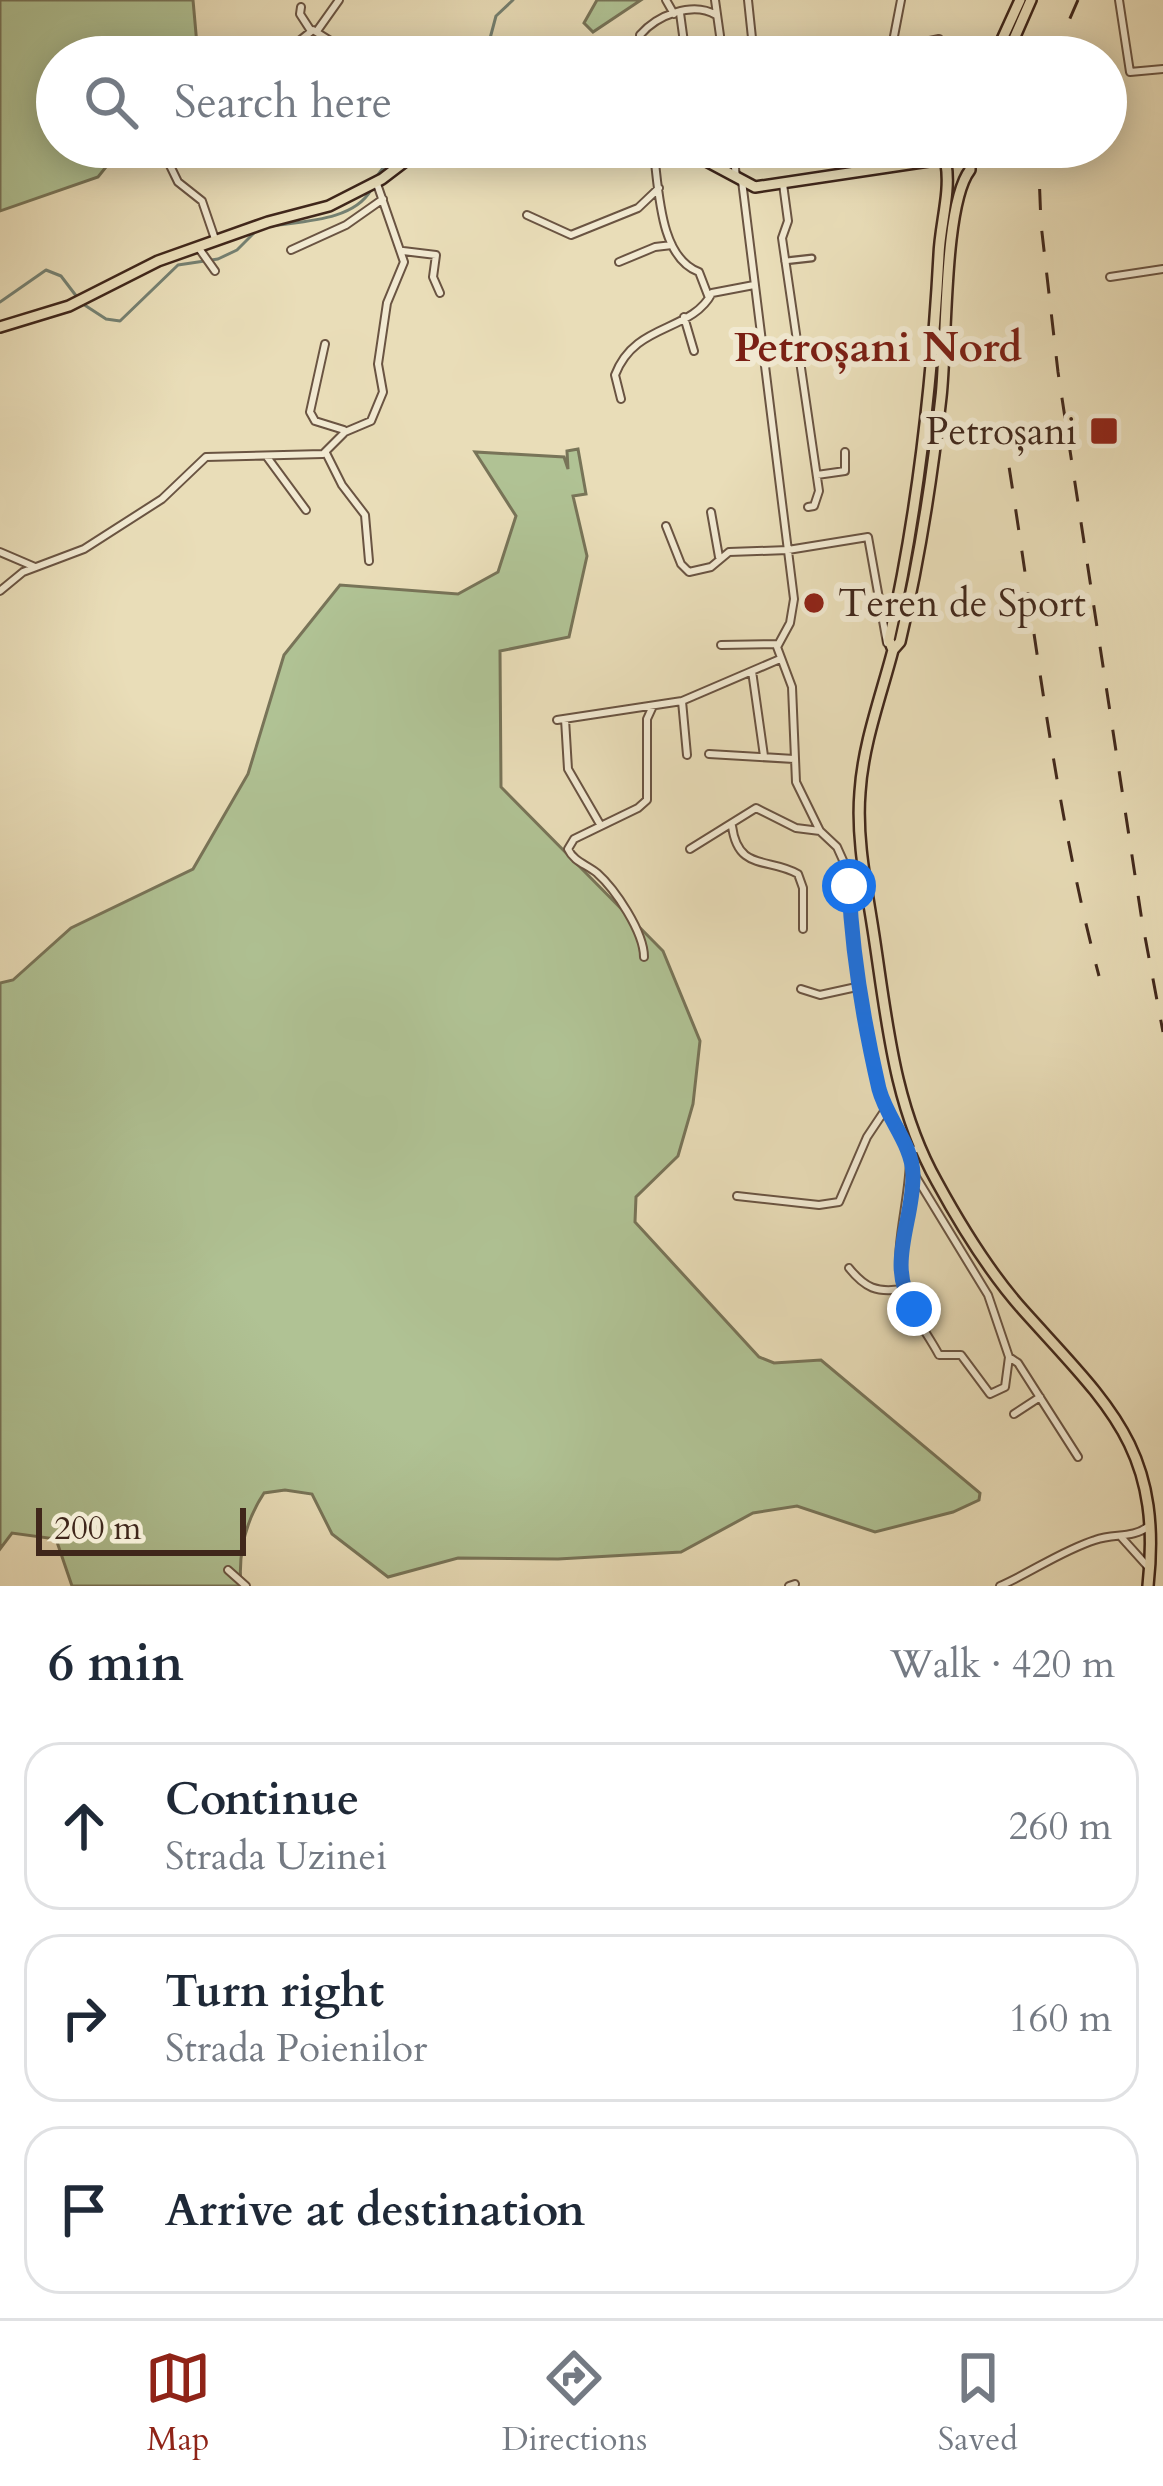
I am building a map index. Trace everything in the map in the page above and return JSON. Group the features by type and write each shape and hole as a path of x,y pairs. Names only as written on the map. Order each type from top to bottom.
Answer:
{"main road":[{"path":"1004,36 1020,0"},
{"path":"1015,36 1031,0"},
{"path":"0,327 69,306 147,266 268,222 317,212 394,168"},
{"path":"719,168 755,187 898,168"},
{"path":"893,650 889,640 938,365 940,239 950,168"},
{"path":"956,168 963,178"},
{"path":"970,168 963,178 952,239 918,556 900,643 893,650 862,775 859,831 895,1072 915,1150 1005,1287 1120,1423 1146,1480 1152,1524 1148,1586"}],"street":[{"path":"307,36 339,0"},
{"path":"666,0 676,13 681,36"},
{"path":"715,0 719,36"},
{"path":"748,0 752,36"},
{"path":"894,36 901,0"},
{"path":"1119,0 1124,36"},
{"path":"301,7 302,19 322,36"},
{"path":"642,36 660,18 676,13 705,9 716,15"},
{"path":"1127,52 1130,72 1163,69"},
{"path":"171,168 178,182 206,208 216,241"},
{"path":"656,168 671,245 684,267 699,272 709,298"},
{"path":"737,168 788,550 793,607 778,644 792,687 799,790 846,867 861,986 886,1108 915,1150 899,1258 902,1289 939,1355 962,1354 990,1394 1005,1387 1009,1357 988,1295 913,1172"},
{"path":"0,591 35,567 84,549 173,490 206,458 326,453 345,432 371,421 381,401 378,364 390,293 404,262 383,200 371,184"},
{"path":"783,184 788,221 782,238 817,475 817,500 808,507"},
{"path":"526,215 572,235 644,205 659,188"},
{"path":"291,250 346,225 383,200"},
{"path":"619,262 671,245"},
{"path":"198,248 211,265"},
{"path":"403,251 436,255 433,277 440,293"},
{"path":"785,261 812,258"},
{"path":"1110,277 1162,269 1163,284"},
{"path":"621,399 615,375 630,348 703,309 718,290 755,285"},
{"path":"684,317 694,351"},
{"path":"325,344 310,412 315,421 345,432"},
{"path":"817,475 845,471 845,452"},
{"path":"326,453 365,515 370,561"},
{"path":"267,457 307,510"},
{"path":"712,512 719,557"},
{"path":"665,526 689,572 711,567 729,552 788,550 868,537 884,639 893,650"},
{"path":"0,552 35,567"},
{"path":"877,597 899,596"},
{"path":"721,645 778,644"},
{"path":"601,826 568,769 561,719 682,701 780,659"},
{"path":"752,671 764,757"},
{"path":"682,701 687,755"},
{"path":"644,956 642,937 633,920 603,879 569,854 574,839 647,800 647,719 653,706"},
{"path":"709,754 794,760"},
{"path":"690,849 756,808 796,828 823,834"},
{"path":"732,826 735,842 748,858 798,874 803,888 803,928"},
{"path":"801,989 820,995 861,986"},
{"path":"737,1196 819,1205 838,1202 867,1137 886,1108"},
{"path":"849,1268 862,1284 878,1291 902,1289"},
{"path":"1009,1357 1018,1363 1078,1457"},
{"path":"1014,1414 1040,1397"},
{"path":"1000,1586 1086,1543 1138,1534 1152,1524"},
{"path":"1119,1537 1150,1566"},
{"path":"228,1570 246,1586"}],"green space":[{"path":"0,0 193,0 196,36 36,36 36,168 105,168 98,177 0,211"},
{"path":"597,0 641,0 593,32 584,23"},
{"path":"578,449 586,494 573,496 587,556 569,637 500,651 501,787 663,951 700,1041 693,1104 678,1156 636,1197 635,1222 759,1357 774,1363 821,1360 980,1493 979,1500 953,1512 875,1532 797,1506 753,1513 681,1552 558,1559 458,1558 388,1577 332,1534 312,1494 285,1490 264,1493 252,1515 242,1549 241,1586 72,1586 56,1539 12,1533 0,1549 0,983 13,980 71,928 193,869 248,774 284,655 340,585 458,594 498,572 516,516 475,452 564,457 568,469 567,451"}],"waterway":[{"path":"491,36 496,16 513,0"},
{"path":"374,180 383,168"},
{"path":"271,226 340,214 371,190"},
{"path":"83,304 106,319 120,321 178,265 218,259 237,250 256,231"},
{"path":"0,302 46,270 61,276 77,297"}],"railway":[{"path":"1062,36 1078,0"},
{"path":"1039,168 1058,372 1163,1032"},
{"path":"1008,426 1007,454 1047,716 1099,976"}],"place":[{"name":"Petroșani","path":"1104,431"},
{"name":"Teren de Sport","path":"814,603"}],"district":[{"name":"Petroșani Nord","path":"878,347"}],"route":[{"path":"849,886 851,929 879,1088 896,1132 910,1151 913,1172 899,1258 902,1289 914,1309"}]}
